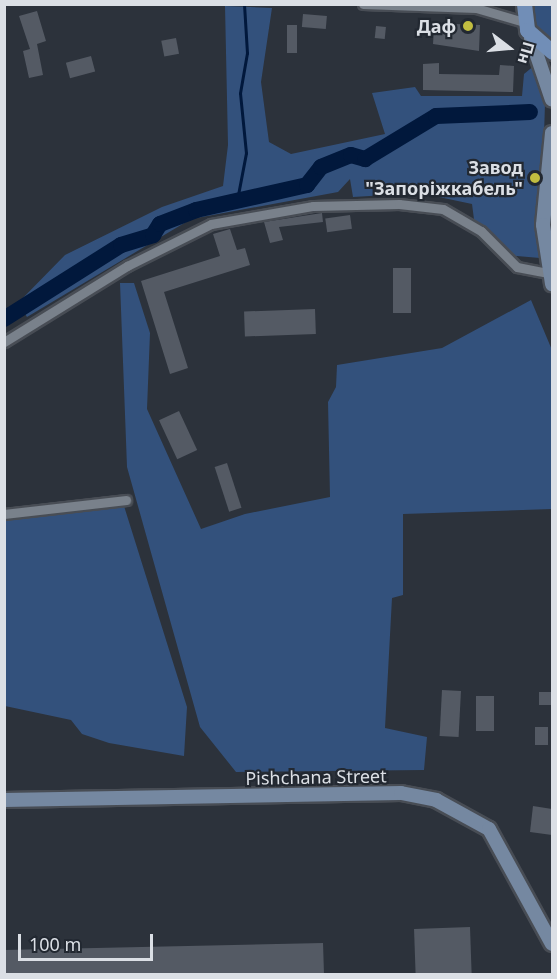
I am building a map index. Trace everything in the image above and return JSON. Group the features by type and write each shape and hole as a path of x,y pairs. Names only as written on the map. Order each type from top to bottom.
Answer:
{"main road":[{"path":"519,4 531,38 552,52"},
{"path":"524,4 524,22"}],"street":[{"path":"363,4 476,8 524,22"},
{"path":"531,38 552,100"},
{"path":"4,342 127,266 211,224 313,206 399,204 443,209 481,231 517,267 551,278 543,225 552,133"},
{"path":"4,514 126,500"},
{"name":"Pishchana Street","path":"4,800 401,793 436,800 489,829 552,944"}],"shaded area":[{"path":"529,5 552,5 552,46 535,34"},
{"path":"225,6 272,8 261,82 269,142 291,154 385,134 372,93 415,87 421,96 522,96 524,74 535,65 545,104 540,258 505,255 475,227 472,204 420,193 353,197 350,179 338,192 191,219 27,317 18,303 65,255 162,207 223,186 228,145"},
{"path":"120,283 134,283 150,333 147,409 201,529 245,514 330,497 328,402 336,387 337,365 442,348 531,300 552,350 552,509 403,514 403,595 392,598 385,728 427,737 424,770 236,772 200,727 127,467"},
{"path":"124,506 187,707 184,756 109,743 82,734 71,720 5,706 5,520"}],"building":[{"path":"37,11 46,41 37,44 43,75 29,78 23,51 30,49 19,16"},
{"path":"303,14 327,16 326,29 302,27"},
{"path":"454,24 480,25 479,51 433,44 434,28 453,29"},
{"path":"287,25 297,25 297,53 287,53"},
{"path":"376,26 386,27 385,39 375,38"},
{"path":"176,38 179,54 164,57 161,41"},
{"path":"91,56 95,71 70,78 66,63"},
{"path":"439,63 439,74 499,75 500,65 514,66 513,92 423,90 423,64"},
{"path":"322,213 323,222 279,227 283,240 270,243 264,222"},
{"path":"350,215 352,229 327,232 325,218"},
{"path":"230,229 237,250 245,248 250,265 164,292 188,368 170,374 141,281 220,256 213,234"},
{"path":"393,268 411,268 411,313 393,313"},
{"path":"315,309 316,334 245,336 244,311"},
{"path":"179,411 197,450 177,459 159,420"},
{"path":"227,463 242,508 229,512 215,467"},
{"path":"442,690 461,691 459,737 440,736"},
{"path":"539,692 551,692 551,705 539,705"},
{"path":"476,696 494,696 494,731 476,731"},
{"path":"535,727 548,727 548,745 535,745"},
{"path":"533,806 552,809 552,835 530,832"},
{"path":"470,927 472,974 416,974 414,929"},
{"path":"323,943 324,975 4,975 4,950"}],"waterway":[{"path":"237,200 246,153 240,93 247,53 244,4"},
{"path":"4,319 121,245 153,235 160,224 196,210 307,185 321,167 351,155 365,159 436,116 530,112"}],"place":[{"name":"Даф","path":"468,26"},
{"name":"Завод \"Запоріжкабель\"","path":"535,178"}]}
